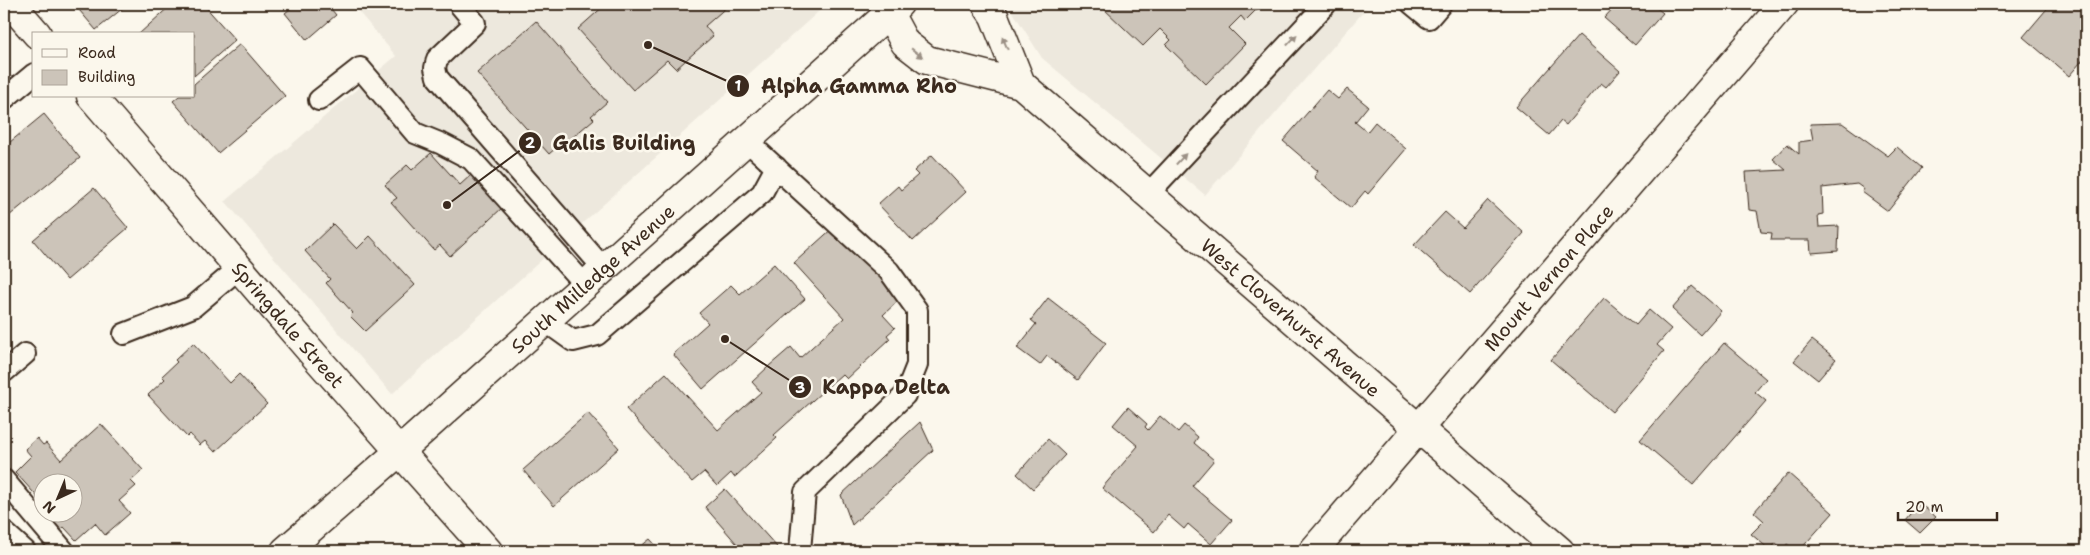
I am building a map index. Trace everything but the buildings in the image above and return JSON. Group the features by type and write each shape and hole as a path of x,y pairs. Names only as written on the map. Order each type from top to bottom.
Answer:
{"street":[{"path":"11,4 36,32"},
{"name":"West Cloverhurst Avenue","path":"986,4 994,16 1021,84"},
{"name":"Mount Vernon Place","path":"1313,551 1784,4"},
{"name":"South Milledge Avenue","path":"285,551 400,451 747,141 891,7"},
{"name":"West Cloverhurst Avenue","path":"891,7 904,43 927,60 1021,84 1560,551"},
{"name":"Springdale Street","path":"93,98 239,268 488,551"}],"lane":[{"path":"459,4 476,23 437,59 435,68 437,77 594,277"},
{"path":"1148,194 1326,4"},
{"path":"1412,4 1429,18 1441,4"},
{"path":"319,100 360,68 415,133 472,159 594,277"},
{"path":"4,98 32,76"},
{"path":"747,141 889,270 917,310 917,365 904,395 805,492 800,551"},
{"path":"544,321 573,341 597,336 762,193 776,167"},
{"path":"124,334 193,307 239,268"},
{"path":"4,372 25,354"},
{"path":"4,480 64,551"},
{"path":"4,532 25,551"}],"shaded area":[{"path":"352,4 827,4 392,394 225,201 396,56"},
{"path":"1008,4 1370,4 1205,195 1042,58"}],"place":[{"name":"Alpha Gamma Rho","path":"648,45"},
{"name":"Galis Building","path":"447,205"},
{"name":"Kappa Delta","path":"725,339"}]}
